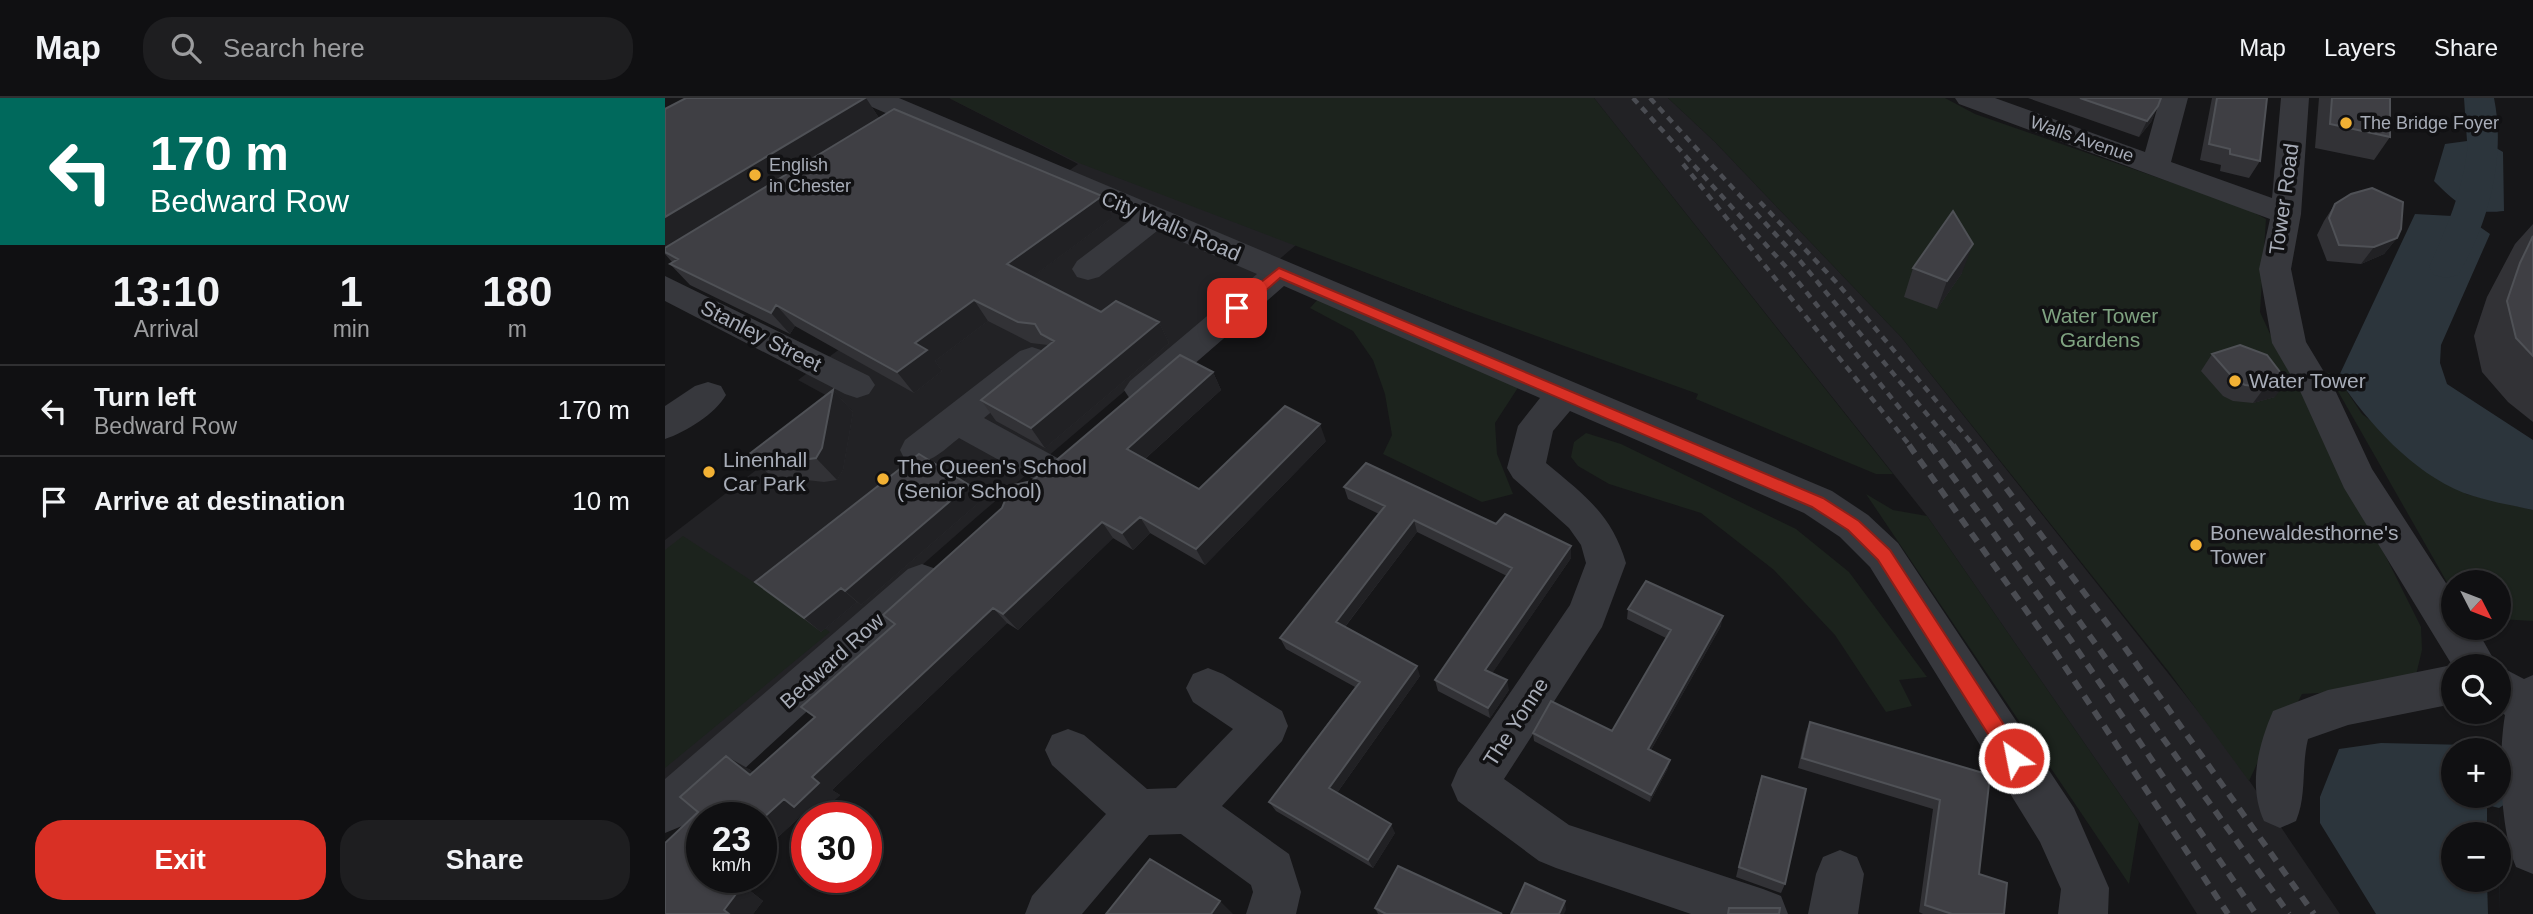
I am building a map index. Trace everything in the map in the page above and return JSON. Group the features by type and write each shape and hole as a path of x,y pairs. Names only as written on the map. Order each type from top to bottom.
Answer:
{"street":[{"name":"Walls Avenue","path":"1969,98 2156,164 2285,214"},
{"name":"Walls Avenue","path":"2156,164 2174,98"},
{"name":"Tower Road","path":"2295,98 2285,214 2274,269 2289,343 2317,390 2357,477 2469,654"},
{"name":"City Walls Road","path":"891,114 1153,218 1563,396 1818,502 1854,526 1884,555 2057,825 2085,888 2083,914"},
{"path":"1088,269 1153,218"},
{"name":"Stanley Street","path":"669,271 857,385"},
{"path":"1121,407 1279,272"},
{"path":"918,450 1035,357"},
{"path":"665,425 708,396"},
{"name":"The Yonne","path":"1563,396 1536,426 1526,468 1583,517 1599,539 1606,563 1587,614 1474,785 1556,844 1763,914"},
{"path":"956,419 1049,469"},
{"name":"Bedward Row","path":"665,810 947,558"},
{"path":"1186,811 1266,726 1208,688"},
{"path":"2280,805 2279,764 2289,726 2316,711 2413,696 2441,688"},
{"path":"2521,705 2532,837"},
{"path":"1068,750 1138,812 1186,811 1219,830 1272,871 1277,892 1271,914"},
{"path":"1050,914 1138,812"}],"shaded area":[{"path":"949,98 1464,310 1296,245 979,515 665,791 665,540 842,404 798,380 946,270 1019,208 1078,164"},
{"path":"1594,98 1668,98 1715,142 1902,338 2225,745 2340,914 2197,914 2139,822 1927,516"},
{"path":"2464,98 2486,98 2491,145 2503,152 2504,211 2482,211 2465,207 2434,181 2445,144 2467,141"},
{"path":"2455,213 2480,222 2480,227 2490,234 2441,345 2440,363 2447,384 2533,440 2533,510 2464,493 2427,473 2409,460 2378,429 2338,378 2415,214 2452,216"},
{"path":"2381,743 2441,744 2441,808 2499,808 2499,822 2441,822 2441,892 2500,892 2500,914 2376,914 2320,823 2320,797 2339,749"},
{"path":"2511,749 2533,751 2511,796"}],"green space":[{"path":"949,98 1594,98 1893,474 1876,474 1696,399 1698,394 1464,310 1079,163"},
{"name":"Water Tower Gardens","path":"1668,98 1945,98 1975,114 2245,208 2266,219 2260,312 2276,347 2298,381 2421,627 2422,650 2416,675 2336,692 2302,694 2292,713 2270,736 2249,781 2169,672 1902,338 1715,142"},
{"path":"1321,296 1521,383 1495,423 1497,454 1513,494 1482,502 1383,454 1392,435 1385,394 1373,360 1353,331 1310,308"},
{"path":"2327,372 2338,378 2362,414 2466,494 2533,510 2533,621 2511,620 2511,570 2441,572"},
{"path":"1586,433 1621,444 1796,529 1849,572 1927,677 1899,680 1912,706 1886,712 1835,635 1774,570 1701,513 1609,484 1578,466 1571,457 1574,442"},
{"path":"1866,494 1893,510 1927,516 2139,822 2129,884"},
{"path":"683,536 830,632 665,768 665,550"}],"pier":[{"path":"2487,808 2499,808 2499,822 2487,822"},
{"path":"2487,892 2500,892 2500,914 2488,914"}],"building":[{"path":"686,98 865,98 665,217 665,109"},
{"path":"2080,98 2161,98 2147,121"},
{"path":"2217,98 2267,98 2260,161 2230,154 2230,149 2209,144"},
{"path":"2332,98 2390,98 2390,137 2330,124"},
{"path":"894,109 1102,196 1007,264 1101,312 1116,301 1159,322 1031,428 981,400 1054,341 1041,334 1035,324 1018,322 974,300 915,343 927,350 897,372 776,305 771,313 670,264 678,259 665,252 665,248"},
{"path":"2372,188 2403,202 2401,229 2397,238 2374,247 2339,245 2329,218 2335,204 2351,194"},
{"path":"1953,211 1973,244 1947,281 1913,268"},
{"path":"2533,236 2533,356 2516,338 2507,301"},
{"path":"2240,345 2267,355 2287,381 2265,387 2245,385 2235,380 2212,354"},
{"path":"1180,355 1213,372 1127,449 1199,489 1285,406 1320,424 1196,549 1140,517 1122,533 1102,522 1003,614 993,608 812,777 819,783 799,802 791,802 791,805 784,799 777,805 777,802 686,802 680,797 726,756 750,775 815,717 801,707 895,624 883,615 1002,508 1007,496 1006,491 1014,485 1032,481"},
{"path":"833,390 822,448 816,458 802,460 748,455"},
{"path":"919,454 969,485 845,591 841,588 804,618 755,582"},
{"path":"1366,463 1496,524 1505,514 1571,546 1485,670 1507,680 1488,708 1435,680 1512,568 1414,520 1336,622 1417,666 1329,788 1391,824 1368,860 1269,802 1360,682 1280,638 1385,506 1344,487"},
{"path":"1646,581 1723,616 1648,749 1670,760 1651,795 1533,733 1551,701 1612,731 1671,630 1628,609"},
{"path":"1810,722 1990,775 1979,874 2007,883 2004,914 1952,914 1925,905 1940,800 1802,758"},
{"path":"1762,776 1806,789 1785,884 1739,867"},
{"path":"686,823 686,893 737,893 724,910 729,914 665,914 665,843"},
{"path":"1150,859 1220,901 1211,914 1106,914"},
{"path":"1398,866 1502,914 1386,914 1375,908"},
{"path":"1525,883 1565,901 1559,914 1511,914"},
{"path":"1729,908 1780,908 1779,914 1728,914"}],"waterway":[{"path":"2446,267 2466,218 2482,164 2485,131 2480,98"}],"railway":[{"path":"1633,98 1787,268 1931,447"},
{"path":"1650,98 1801,262 1954,447"},
{"path":"1683,164 1911,447"},
{"path":"1760,202 1838,284 1975,447"},
{"path":"1909,445 2052,647 2228,914"},
{"path":"1930,445 2070,639 2256,914"},
{"path":"1953,445 2289,914"},
{"path":"1974,445 2118,638 2314,914"}],"place":[{"name":"The Bridge Foyer","path":"2346,123"},
{"name":"English in Chester","path":"755,175"},
{"name":"Water Tower","path":"2235,381"},
{"name":"Linenhall Car Park","path":"709,472"},
{"name":"The Queen's School (Senior School)","path":"883,479"},
{"name":"Bonewaldesthorne's Tower","path":"2196,545"}],"route":[{"path":"1237,308 1279,272 1563,396 1818,502 1854,526 1884,555 2014,758"}]}
